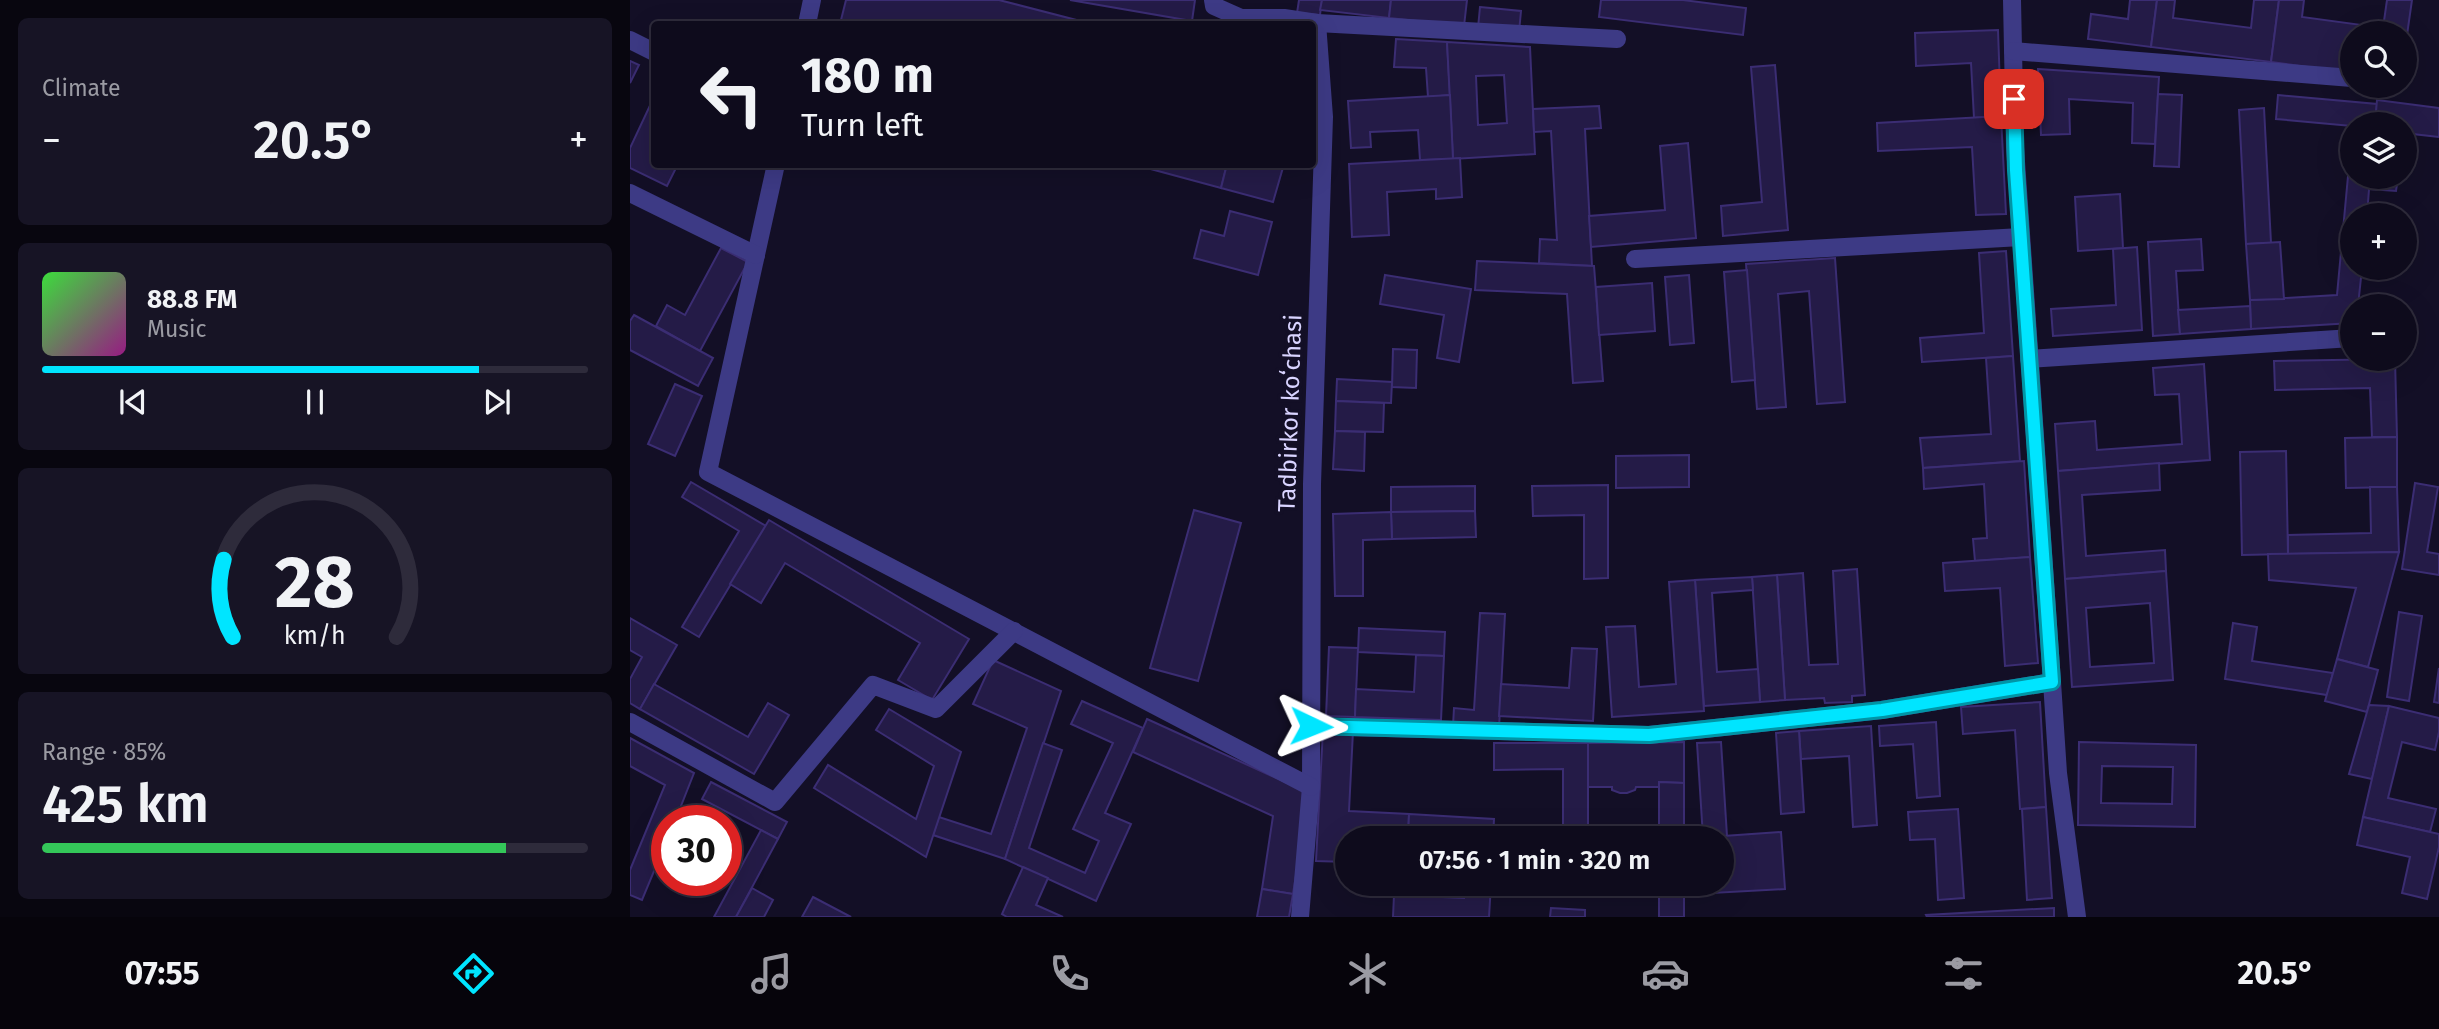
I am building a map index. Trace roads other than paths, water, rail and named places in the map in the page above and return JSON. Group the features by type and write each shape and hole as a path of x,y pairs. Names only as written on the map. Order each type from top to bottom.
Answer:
{"street":[{"path":"808,21 812,0"},
{"path":"1213,0 1214,6 1241,18 1304,21"},
{"path":"2012,0 2015,147 2058,773 2077,917"},
{"path":"1317,23 1617,39"},
{"name":"Tadbirkor koʻchasi","path":"1300,917 1311,787 1312,484 1324,117 1317,23"},
{"path":"630,40 651,50"},
{"path":"2012,51 2340,77"},
{"path":"775,168 708,472 1311,787"},
{"path":"630,193 756,255"},
{"path":"1635,259 2021,237"},
{"path":"2029,359 2340,339"},
{"path":"630,722 775,802 873,685 936,709 1014,631"},
{"path":"1311,726 1649,735 1882,710 2052,682"}]}
